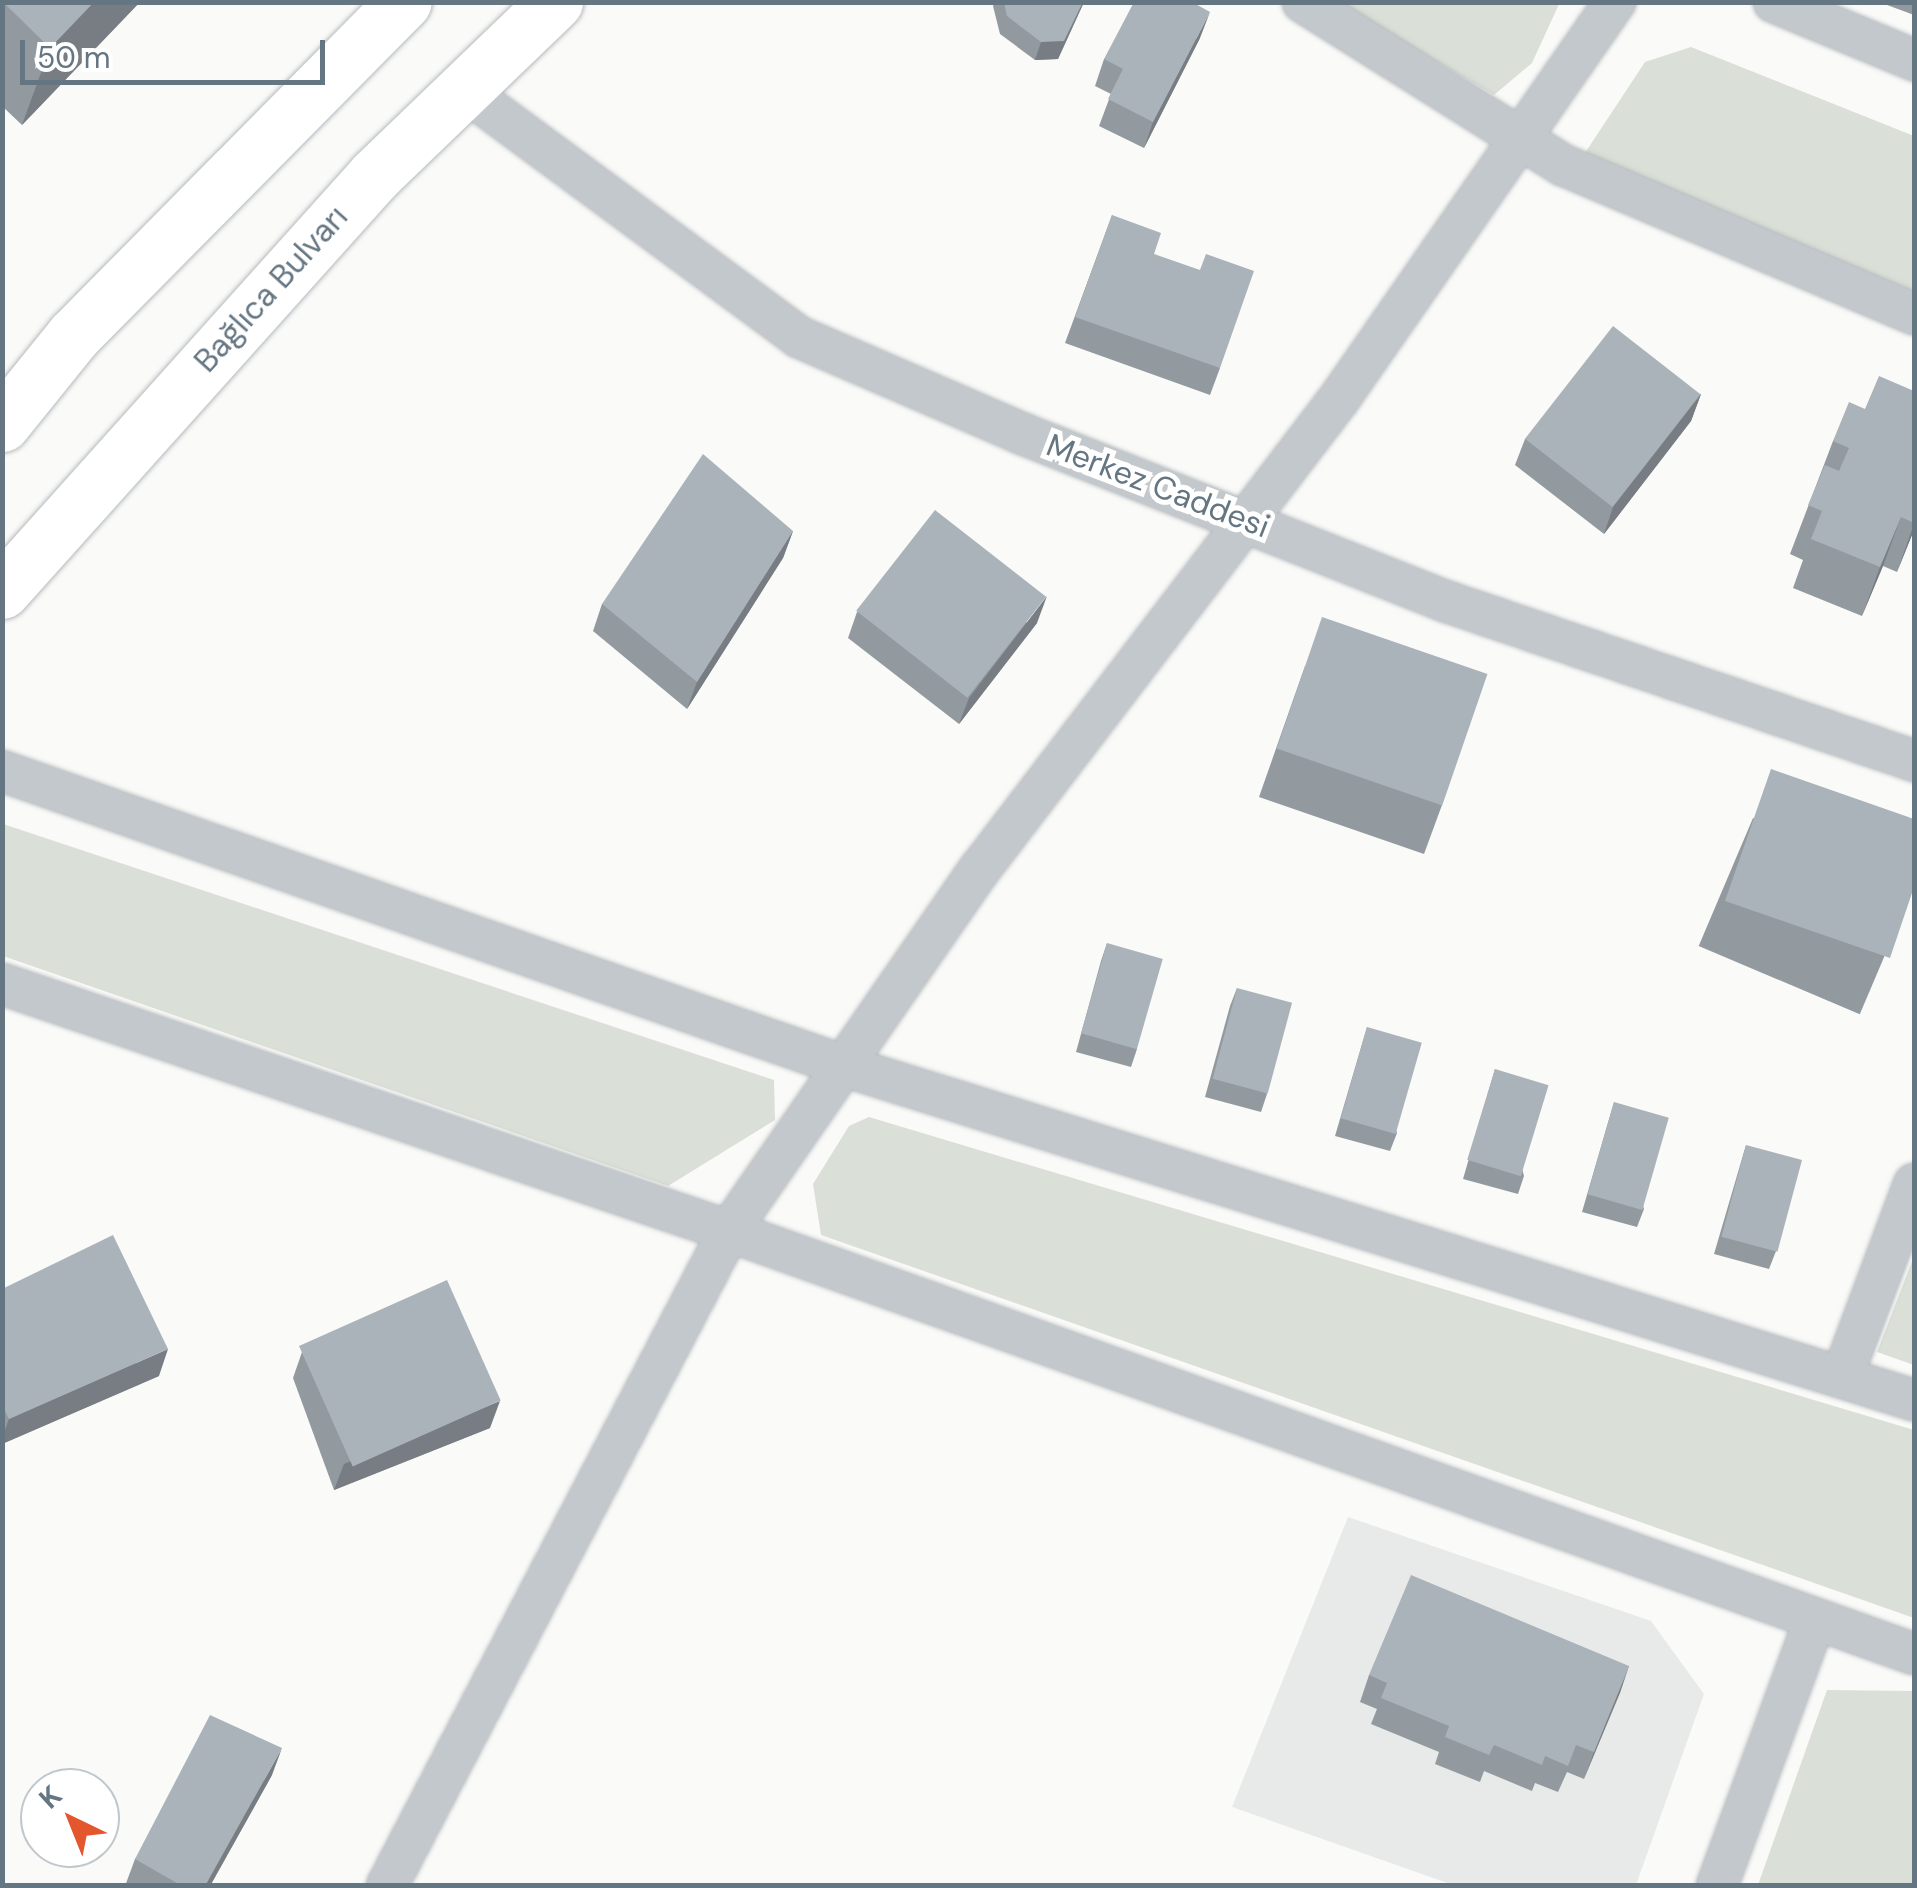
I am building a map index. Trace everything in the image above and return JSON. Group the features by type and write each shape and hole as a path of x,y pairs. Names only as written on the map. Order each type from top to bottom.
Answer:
{"main road":[{"name":"Bağlıca Bulvarı","path":"2,590 362,188 555,2"},
{"path":"2,424 74,336 379,11"}],"street":[{"path":"1303,2 1520,139 1594,180 1914,314"},
{"path":"387,1886 730,1231 980,869 1247,520 1615,2"},
{"path":"1774,2 1914,60"},
{"name":"Merkez Caddesi","path":"464,90 799,337 1023,434 1444,601 1914,761"},
{"path":"2,772 844,1066 1914,1400"},
{"path":"2,984 730,1231 1914,1654"},
{"path":"1842,1377 1914,1184"},
{"path":"1717,1886 1816,1619"}],"shaded area":[{"path":"1560,2 1532,63 1494,95 1336,3"},
{"path":"1691,47 1914,136 1914,292 1583,156 1645,62"},
{"path":"3,824 774,1080 775,1120 668,1186 3,956"},
{"path":"869,1117 1914,1430 1914,1618 821,1235 813,1184 849,1126"},
{"path":"1914,1256 1914,1365 1877,1352"},
{"path":"1348,1517 1651,1621 1704,1694 1636,1885 1453,1885 1232,1807"},
{"path":"1827,1690 1914,1691 1914,1885 1758,1885"}],"building":[{"path":"3,2 94,2 50,48"},
{"path":"1004,2 1083,2 1064,41 1041,42 1007,16"},
{"path":"1134,2 1192,2 1210,12 1153,122 1108,99 1123,69 1104,59"},
{"path":"1112,215 1161,233 1154,254 1200,270 1206,254 1254,271 1220,368 1075,317"},
{"path":"1613,326 1700,394 1612,507 1525,439"},
{"path":"1879,376 1914,391 1914,523 1901,517 1880,567 1811,539 1822,511 1808,505 1825,465 1839,471 1849,448 1833,441 1849,402 1865,409"},
{"path":"703,454 793,531 697,682 602,604"},
{"path":"935,510 1046,597 967,698 856,611"},
{"path":"1322,617 1487,674 1442,805 1277,748"},
{"path":"1771,769 1914,819 1914,887 1890,958 1725,901"},
{"path":"1107,943 1163,959 1137,1049 1081,1033"},
{"path":"1237,988 1292,1003 1268,1094 1213,1079"},
{"path":"1367,1027 1422,1043 1396,1134 1341,1118"},
{"path":"1495,1069 1549,1085 1521,1176 1467,1160"},
{"path":"1614,1102 1669,1118 1642,1210 1588,1194"},
{"path":"1746,1145 1802,1160 1777,1252 1721,1237"},
{"path":"113,1235 168,1349 9,1419 2,1405 2,1289"},
{"path":"447,1280 501,1401 353,1466 299,1346"},
{"path":"1411,1575 1629,1666 1594,1752 1576,1745 1568,1766 1545,1756 1542,1765 1494,1745 1489,1755 1445,1737 1449,1726 1381,1698 1387,1683 1369,1675"},
{"path":"210,1715 282,1748 205,1886 182,1886 135,1859"}]}
